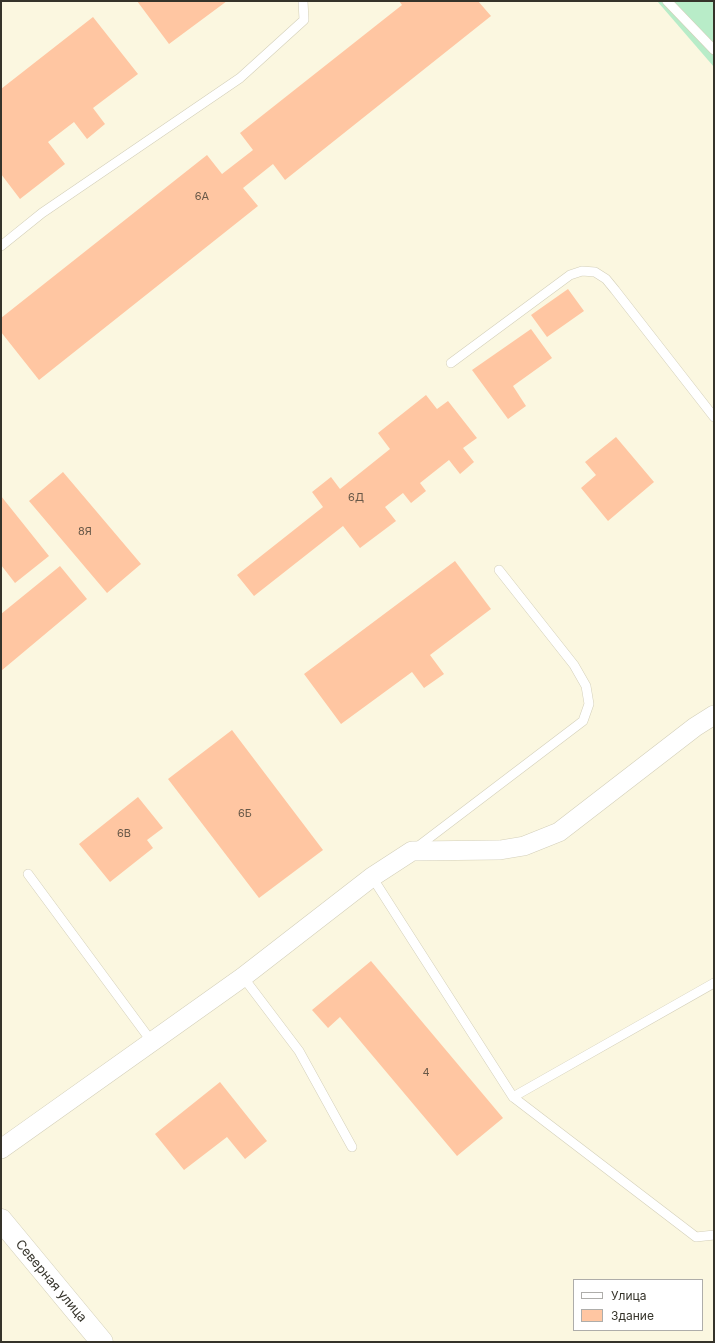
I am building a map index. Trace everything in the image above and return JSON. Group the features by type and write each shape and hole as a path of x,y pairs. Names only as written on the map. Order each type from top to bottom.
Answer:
{"main road":[{"name":"Северная улица","path":"1,1220 102,1342"}],"street":[{"path":"695,727 714,706"},
{"path":"1,1149 243,976 372,877 412,851 500,850 524,846 559,832 695,727 714,715"}],"lane":[{"path":"1,246 48,208 240,78 304,20 303,1"},
{"path":"667,1 714,50"},
{"path":"451,363 570,275 582,271 595,272 606,279 714,417"},
{"path":"412,851 582,721 589,704 586,686 574,665 499,570"},
{"path":"28,874 152,1042"},
{"path":"372,877 513,1097 696,1237 714,1235"},
{"path":"243,976 299,1051 352,1147"},
{"path":"513,1097 714,983"}],"green space":[{"path":"657,1 714,1 714,67"}],"building":[{"path":"137,1 227,1 169,44"},
{"path":"399,1 478,1 491,16 285,180 273,164 243,188 258,206 39,380 1,332 1,318 207,155 222,174 253,150 240,133 402,5"},
{"path":"93,17 138,74 93,108 105,124 87,139 74,122 48,142 65,164 20,199 1,174 1,89"},
{"path":"568,289 584,311 547,337 531,315"},
{"path":"531,329 552,358 513,386 526,406 508,419 472,370"},
{"path":"426,395 437,409 448,401 477,438 463,448 474,462 460,474 449,460 420,483 426,491 411,503 403,493 385,507 396,521 360,548 343,526 254,596 237,575 323,507 312,492 331,477 340,489 390,449 378,433"},
{"path":"616,437 654,482 608,521 581,488 596,475 585,462"},
{"path":"63,472 141,564 107,593 29,501"},
{"path":"1,496 49,556 15,583 1,565"},
{"path":"455,561 491,609 430,655 444,674 424,688 412,672 341,724 304,674"},
{"path":"60,566 87,599 1,671 1,614"},
{"path":"232,730 323,850 259,898 168,779"},
{"path":"138,797 163,828 147,840 153,848 110,882 79,844"},
{"path":"371,961 503,1118 457,1156 340,1017 328,1028 312,1010"},
{"path":"220,1082 267,1141 245,1159 227,1137 184,1170 155,1134"}]}
